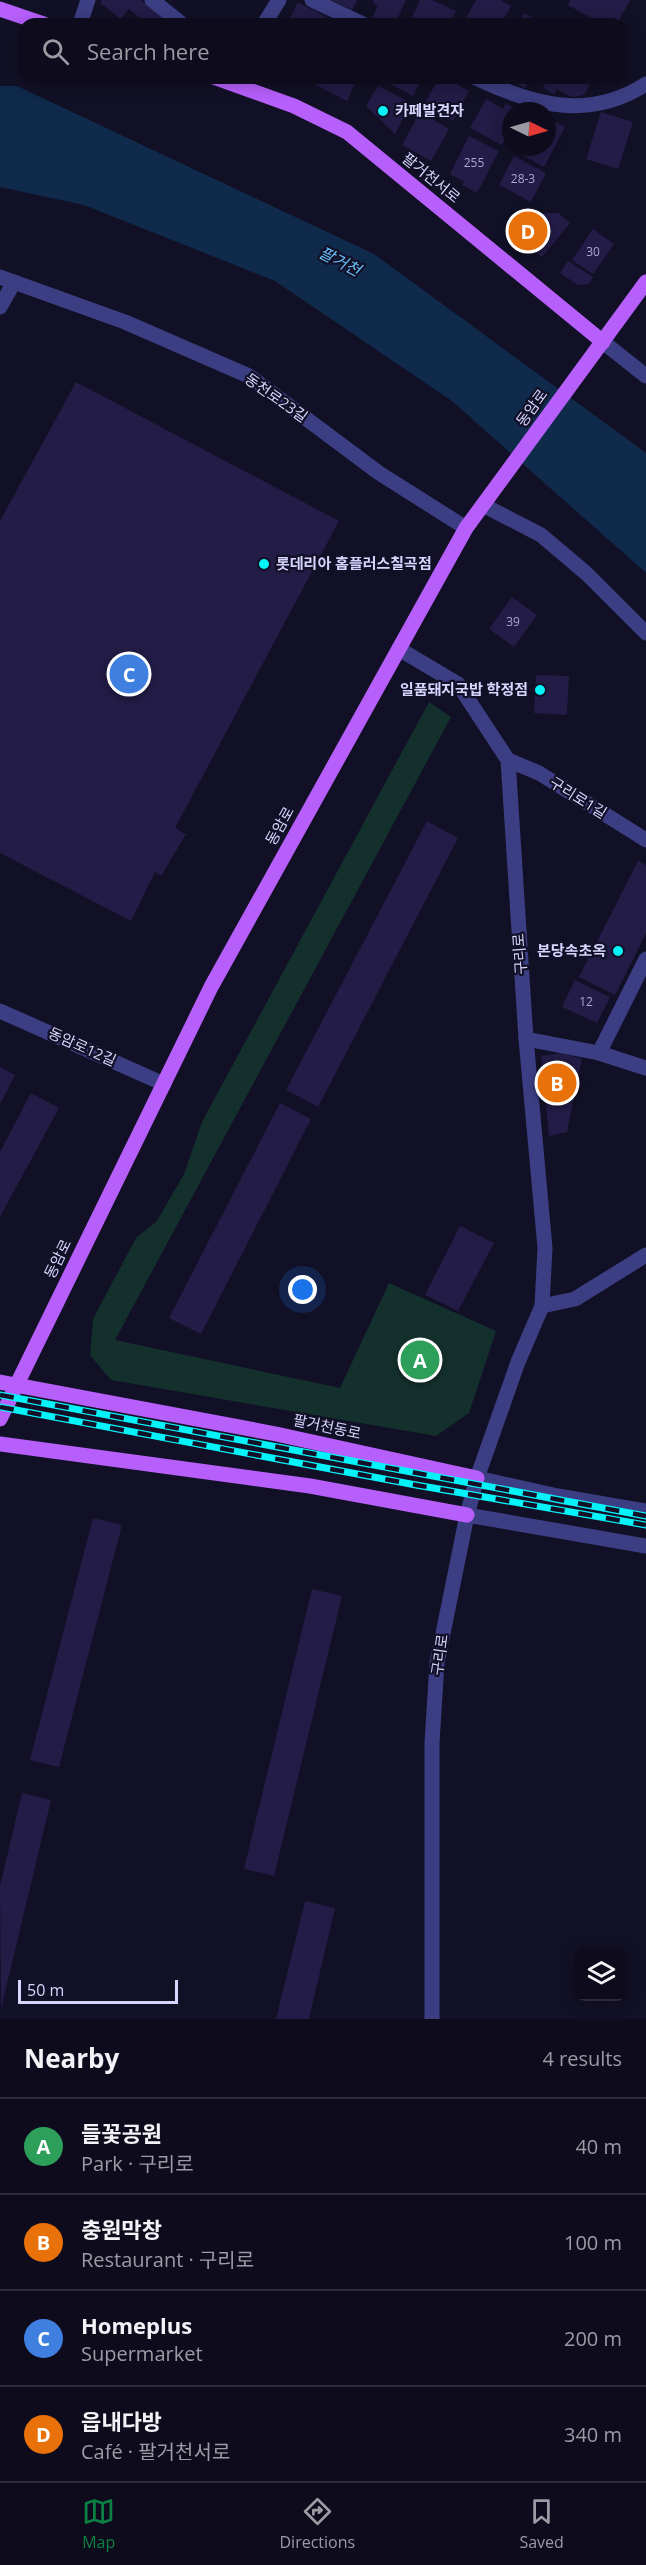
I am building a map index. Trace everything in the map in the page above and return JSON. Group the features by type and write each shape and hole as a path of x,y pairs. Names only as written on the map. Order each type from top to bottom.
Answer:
{"main road":[{"path":"0,9 26,18"},
{"name":"팔거천서로","path":"248,84 347,132 603,342"},
{"name":"동암로","path":"0,1419 212,987 466,528 646,282"},
{"name":"팔거천동로","path":"0,1382 276,1434 477,1478"},
{"path":"0,1444 310,1486 467,1515"}],"street":[{"path":"82,18 88,0"},
{"path":"152,0 174,18"},
{"path":"268,18 279,0"},
{"path":"312,0 350,18"},
{"path":"491,84 537,102 577,107 626,97 646,84"},
{"path":"0,307 7,279"},
{"name":"동천로23길","path":"7,279 124,322 249,376 379,473 466,528"},
{"path":"603,342 646,376"},
{"path":"483,505 541,535 586,574 646,633"},
{"name":"구리로","path":"399,649 458,684 508,760 526,1039 545,1248 542,1306 518,1362 477,1478 467,1515 437,1663 432,1743 432,2019"},
{"name":"구리로1길","path":"508,760 539,773 646,840"},
{"path":"599,1053 646,959"},
{"name":"동암로12길","path":"0,1011 164,1084"},
{"path":"526,1039 599,1053 646,1068"},
{"path":"542,1306 574,1299 646,1255"},
{"name":"팔거천동로","path":"477,1478 558,1496 646,1511"},
{"path":"467,1515 646,1546"}],"green space":[{"path":"429,702 451,717 115,1340 340,1388 389,1283 496,1331 469,1413 436,1436 111,1380 90,1355 93,1319 136,1238 157,1221 184,1174 202,1122"}],"water":[{"name":"팔거천","path":"0,86 17,86 374,254 646,453 646,573 452,401 275,281 84,205 0,187"}],"building":[{"path":"102,0 141,0 164,18 140,18 129,9 120,18 100,3"},
{"path":"331,0 357,0 352,10"},
{"path":"374,0 406,0 398,18 372,18 378,6 373,3"},
{"path":"420,0 432,0 456,11 452,18 412,18"},
{"path":"476,0 500,0 511,6 504,18 466,18"},
{"path":"570,0 630,0 620,18 591,18 568,5"},
{"path":"298,2 328,18 290,18"},
{"path":"524,13 533,18 521,18"},
{"path":"317,84 354,84 347,101"},
{"path":"390,84 419,84 413,96"},
{"path":"436,84 456,84 469,91 453,121 424,105"},
{"path":"545,84 590,84 584,95 572,97 557,89 554,94 543,88"},
{"path":"378,86 411,103 395,134 366,106"},
{"path":"486,99 502,108 502,145 470,128"},
{"path":"420,112 449,129 431,161 402,145"},
{"path":"601,112 633,122 618,169 586,159"},
{"path":"556,122 565,127 556,144"},
{"path":"469,136 499,151 477,193 462,185 464,182 450,174"},
{"path":"514,156 546,173 531,202 499,185"},
{"path":"524,156 550,156 544,167"},
{"path":"526,213 558,213 570,223 542,257 511,232"},
{"path":"593,229 614,244 593,274 572,260"},
{"path":"568,261 593,277 589,284 578,285 560,273"},
{"path":"76,382 339,521 175,828 186,834 161,876 155,872 131,921 0,853 0,521"},
{"path":"512,597 537,615 514,647 489,629"},
{"path":"536,675 569,676 567,715 534,713"},
{"path":"427,821 458,838 318,1107 286,1090"},
{"path":"638,861 646,865 646,933 615,995 579,977"},
{"path":"575,980 610,997 597,1023 562,1007"},
{"path":"563,1053 582,1059 567,1132 549,1136 541,1056"},
{"path":"0,1067 15,1075 0,1104"},
{"path":"31,1093 59,1108 0,1217 0,1152"},
{"path":"280,1103 311,1119 201,1334 169,1318"},
{"path":"460,1226 494,1243 458,1311 425,1295"},
{"path":"93,1518 122,1525 59,1767 30,1760"},
{"path":"312,1589 342,1596 274,1876 244,1869"},
{"path":"22,1793 51,1800 1,2009 0,1886"},
{"path":"305,1901 335,1908 309,2019 276,2019"}],"railway":[{"path":"0,1395 646,1516"},
{"path":"0,1407 416,1485 646,1525"}],"place":[{"name":"카페발견자","path":"383,111"},
{"name":"읍내다방","path":"528,231"},
{"name":"롯데리아 홈플러스칠곡점","path":"264,564"},
{"name":"Homeplus","path":"129,674"},
{"name":"일품돼지국밥 학정점","path":"540,690"},
{"name":"본당속초옥","path":"618,951"},
{"name":"충원막창","path":"557,1083"},
{"name":"들꽃공원","path":"420,1360"}]}
